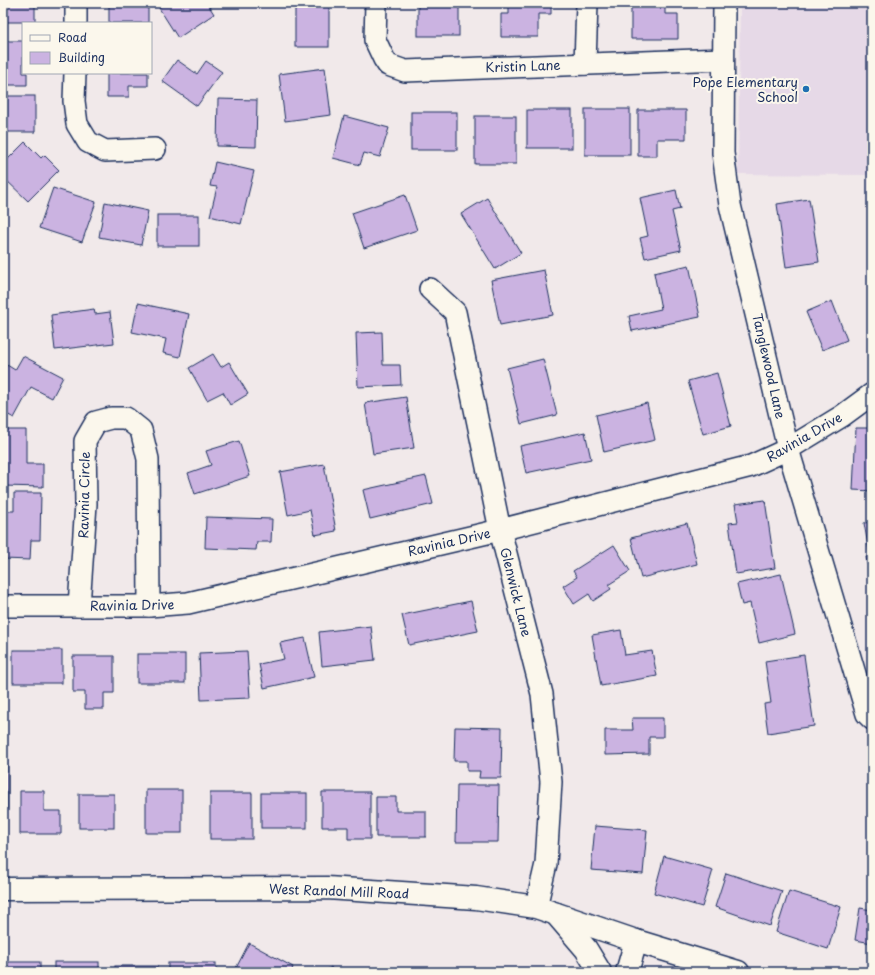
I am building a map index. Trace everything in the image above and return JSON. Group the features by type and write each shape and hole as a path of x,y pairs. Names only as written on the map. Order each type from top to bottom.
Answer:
{"main road":[{"name":"West Randol Mill Road","path":"3,889 327,888 476,898 546,911 636,941 738,972"},
{"path":"546,911 586,950 600,972"},
{"path":"627,972 636,941"}],"street":[{"path":"76,3 76,22"},
{"name":"Kristin Lane","path":"376,3 375,40 388,65 405,71 723,59"},
{"path":"585,64 587,3"},
{"name":"Tanglewood Lane","path":"724,3 723,153 730,205 788,449 867,714 872,719"},
{"path":"75,74 74,101 78,124 88,142 105,151 155,149"},
{"name":"Glenwick Lane","path":"430,290 455,312 500,530 542,694 551,782 546,864 546,911"},
{"name":"Ravinia Drive","path":"3,606 149,606 188,603 500,530 751,466 788,449 842,416 872,394"},
{"name":"Ravinia Circle","path":"79,606 86,504 85,441 96,422 111,418 126,418 141,430 148,459 149,606"}],"shaded area":[{"name":"Pope Elementary School","path":"740,3 872,3 872,175 738,174"}],"building":[{"path":"3,3 35,3 35,22 3,22"},
{"path":"109,3 148,3 148,22 109,22"},
{"path":"165,3 207,3 214,14 178,38 159,8"},
{"path":"295,3 329,3 329,47 295,47"},
{"path":"418,3 459,3 459,36 418,36"},
{"path":"509,3 551,3 551,14 538,14 538,37 501,37 501,14 509,14"},
{"path":"631,3 665,3 665,14 678,14 678,39 631,39"},
{"path":"3,41 22,41 22,74 27,74 27,85 3,85"},
{"path":"177,60 197,74 206,61 222,72 197,106 162,81"},
{"path":"325,68 331,115 285,121 279,74"},
{"path":"107,74 148,74 148,86 129,86 129,97 107,97"},
{"path":"3,96 35,96 35,132 3,132"},
{"path":"218,99 257,100 256,147 217,146"},
{"path":"585,109 630,109 630,155 585,155"},
{"path":"527,110 572,110 572,148 527,148"},
{"path":"638,110 686,110 686,139 657,139 657,156 638,156"},
{"path":"411,112 457,112 457,150 411,150"},
{"path":"344,116 389,128 380,157 364,153 360,165 333,158"},
{"path":"475,116 516,116 516,164 475,164"},
{"path":"25,142 41,158 44,155 59,170 28,201 3,177 3,164"},
{"path":"215,162 254,171 241,224 210,216 217,187 210,186"},
{"path":"53,188 96,202 82,242 39,228"},
{"path":"676,190 680,209 672,211 681,250 645,258 640,238 648,236 640,198"},
{"path":"405,195 417,230 364,248 352,213"},
{"path":"487,198 521,253 495,269 461,214"},
{"path":"809,199 819,262 786,267 777,204"},
{"path":"105,202 148,211 141,245 99,237"},
{"path":"157,215 199,215 199,246 157,246"},
{"path":"689,265 700,317 632,331 629,316 661,309 654,273"},
{"path":"544,270 553,315 500,325 491,280"},
{"path":"832,301 847,340 822,350 806,312"},
{"path":"138,303 189,314 180,357 163,353 166,339 132,332"},
{"path":"94,309 95,314 110,312 114,343 55,350 51,315"},
{"path":"382,332 383,365 400,365 401,385 358,387 356,333"},
{"path":"213,354 221,367 229,362 248,394 230,405 223,392 207,400 189,368"},
{"path":"23,356 63,377 52,398 31,387 14,418 3,412 3,373 7,365 15,370"},
{"path":"543,359 557,415 521,424 507,368"},
{"path":"717,373 731,426 703,434 688,381"},
{"path":"406,397 414,448 373,454 365,403"},
{"path":"647,403 655,440 604,452 596,415"},
{"path":"856,428 872,428 872,491 853,490"},
{"path":"3,430 26,430 26,464 43,464 43,487 3,486"},
{"path":"585,432 591,459 526,473 520,446"},
{"path":"239,441 250,476 195,494 188,473 211,465 206,451"},
{"path":"324,464 336,531 315,535 310,510 288,515 280,472"},
{"path":"426,476 433,504 370,519 363,490"},
{"path":"14,493 41,493 40,540 31,540 30,560 3,559 3,511 14,511"},
{"path":"765,500 775,568 736,574 729,523 738,522 735,504"},
{"path":"206,517 272,519 271,542 257,542 256,550 205,548"},
{"path":"872,522 872,580 870,580 866,557 870,557 864,523"},
{"path":"687,523 697,564 641,578 631,538"},
{"path":"614,545 630,571 608,585 611,589 593,601 589,594 574,604 563,586 577,577 573,571"},
{"path":"781,574 795,634 759,643 750,603 742,605 737,584"},
{"path":"471,601 478,631 409,645 402,615"},
{"path":"371,626 375,660 322,666 319,632"},
{"path":"621,630 625,655 652,651 657,676 601,686 592,635"},
{"path":"305,638 314,677 264,688 259,664 284,659 280,643"},
{"path":"13,650 62,650 62,683 13,683"},
{"path":"247,651 250,698 201,700 199,653"},
{"path":"137,654 185,654 185,683 137,683"},
{"path":"804,655 814,726 768,733 764,704 771,703 765,661"},
{"path":"73,656 114,656 114,693 104,693 104,709 85,709 85,692 73,692"},
{"path":"632,718 663,718 663,737 649,737 649,754 605,755 605,730 633,730"},
{"path":"455,727 502,728 501,778 479,778 480,771 467,771 467,761 454,761"},
{"path":"3,752 7,752 7,810 3,810"},
{"path":"457,785 499,785 498,842 456,842"},
{"path":"146,790 182,790 182,833 146,833"},
{"path":"20,791 44,791 44,811 61,811 61,834 20,834"},
{"path":"322,792 370,792 370,839 348,839 348,827 322,827"},
{"path":"210,793 252,793 252,839 210,839"},
{"path":"261,793 307,793 307,828 261,828"},
{"path":"79,794 114,794 114,828 79,828"},
{"path":"376,797 396,797 396,811 426,811 426,837 376,837"},
{"path":"595,826 647,830 643,874 591,870"},
{"path":"664,856 713,870 702,907 654,893"},
{"path":"726,873 782,891 770,926 715,907"},
{"path":"789,891 841,907 828,949 776,932"},
{"path":"860,908 872,910 872,943 855,940"},
{"path":"249,943 293,967 291,972 234,972"},
{"path":"3,962 40,962 40,972 3,972"},
{"path":"54,962 99,962 99,972 54,972"},
{"path":"168,963 216,963 216,972 168,972"},
{"path":"115,966 157,966 157,972 115,972"},
{"path":"331,967 334,972 324,972"}],"place":[{"name":"Pope Elementary School","path":"806,89"}]}
